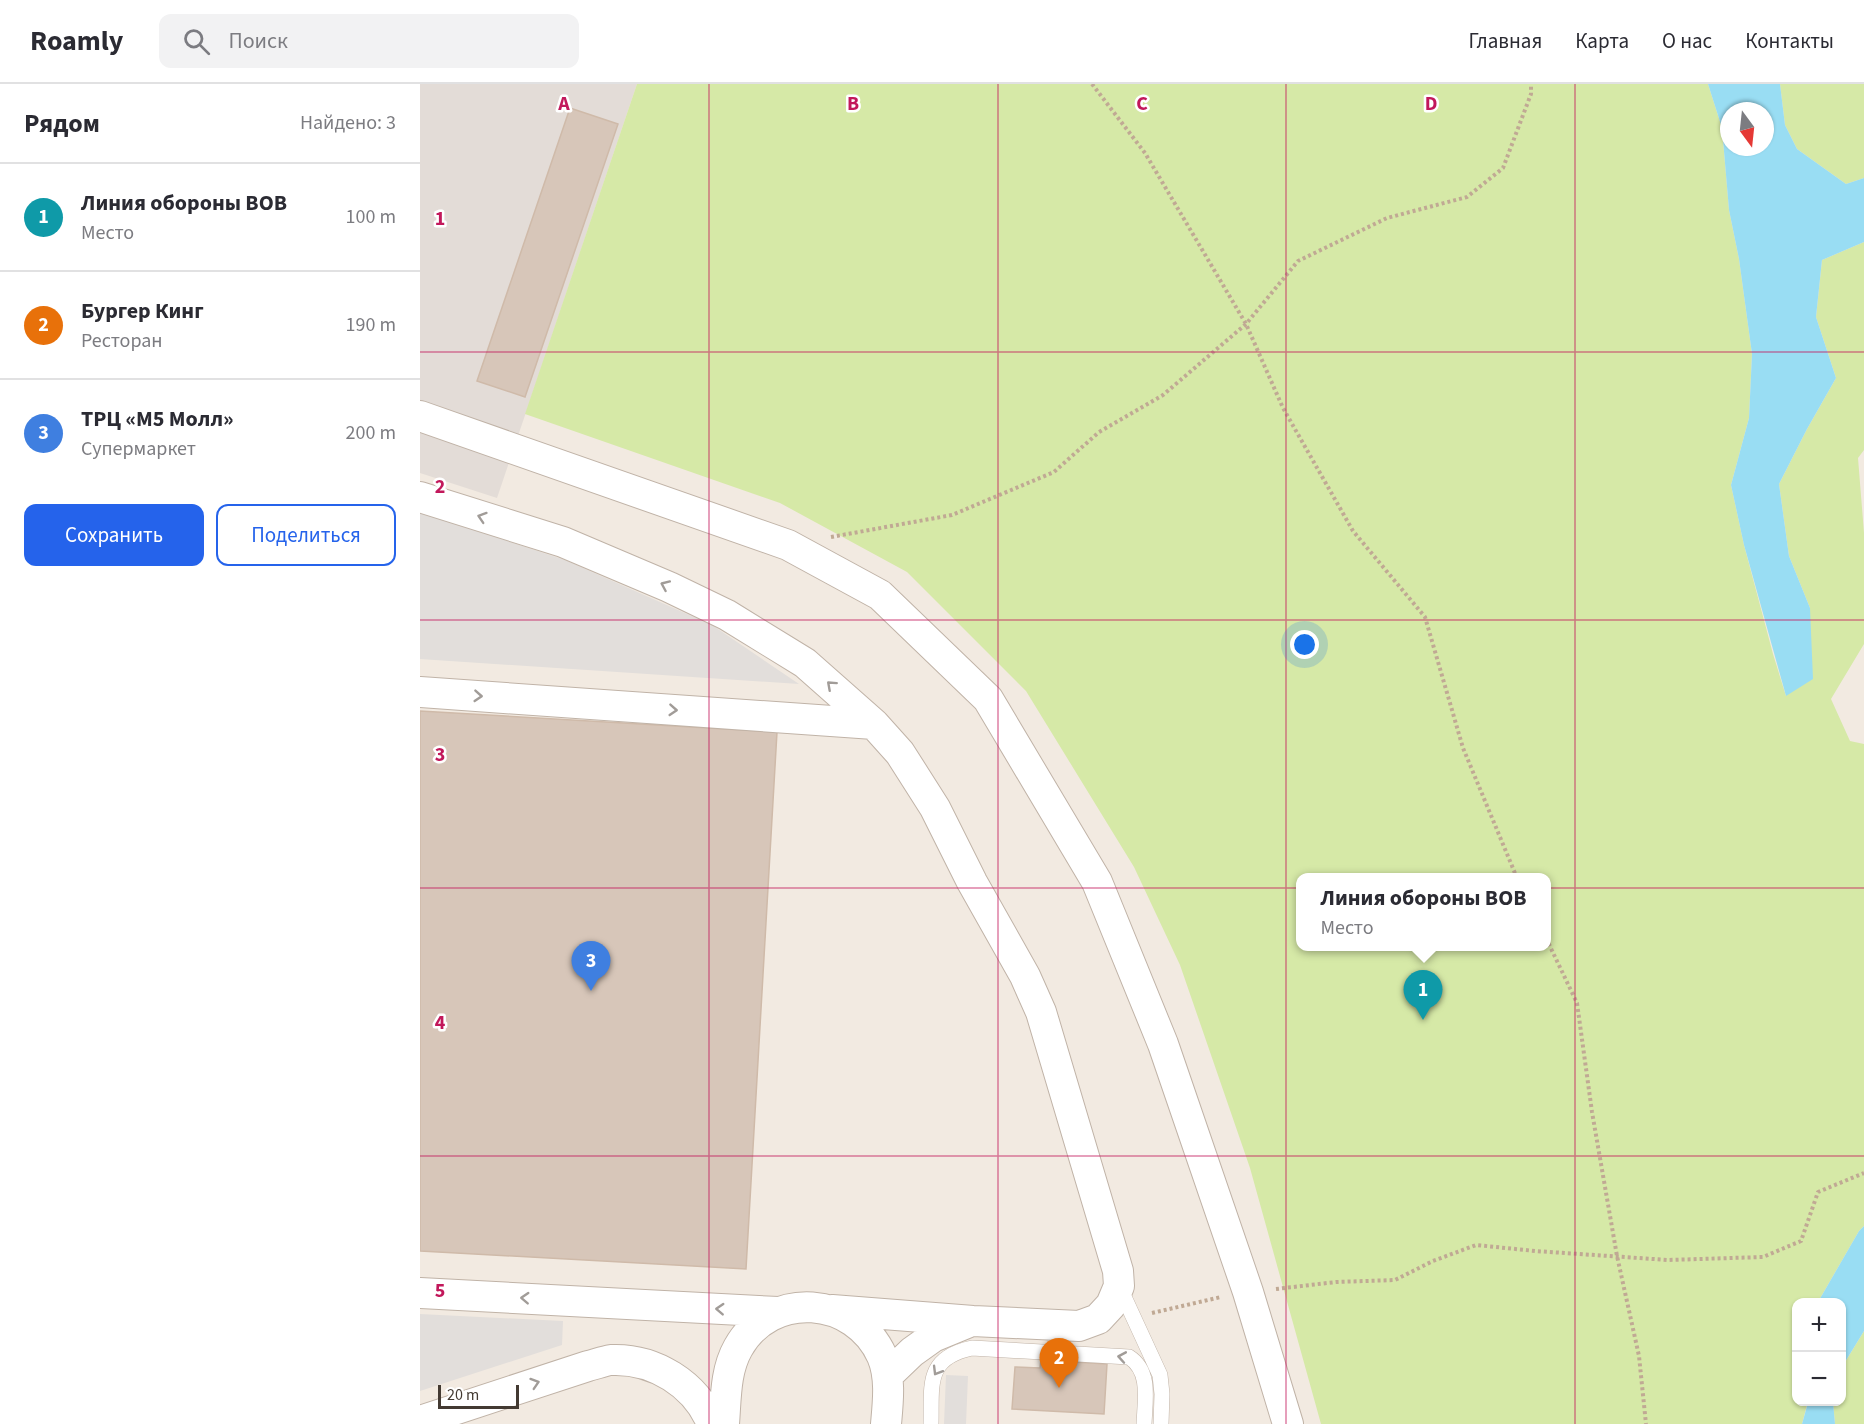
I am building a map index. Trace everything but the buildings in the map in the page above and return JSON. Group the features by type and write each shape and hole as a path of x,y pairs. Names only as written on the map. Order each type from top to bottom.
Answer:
{"street":[{"path":"420,416 788,545 880,595 988,699 1097,882 1163,1044 1248,1292 1288,1424"},
{"path":"420,497 563,542 669,586 727,615 806,663 874,724 900,753 935,808 972,882 1025,976 1041,1012 1118,1271 1119,1287 1111,1305 1098,1319 1079,1326 973,1321 814,1307 796,1307 778,1312 762,1320 748,1332 730,1363 724,1424"},
{"path":"420,692 874,724"},
{"path":"420,1293 778,1312"},
{"path":"832,1310 856,1323 875,1342 883,1358 888,1375 886,1424"},
{"path":"888,1375 912,1352 933,1337 973,1321"},
{"path":"420,1421 610,1360 638,1362 664,1370 688,1388 709,1415 712,1424"}],"lane":[{"path":"1119,1287 1160,1376 1161,1424"},
{"path":"931,1424 932,1378 938,1366 946,1357 972,1348 1129,1357 1137,1362 1144,1381 1144,1424"}],"path":[{"path":"1092,84 1145,153 1246,324 1283,408 1353,531 1425,617 1463,748 1515,873"},
{"path":"788,545 952,515 1053,472 1099,432 1163,395 1246,324 1298,261 1387,218 1467,197 1503,168 1531,94 1531,84"},
{"path":"1551,948 1577,1003 1592,1112 1617,1256 1639,1356 1646,1424"},
{"path":"1133,1317 1248,1292 1336,1282 1395,1280 1433,1261 1476,1245 1668,1260 1763,1257 1801,1241 1818,1192 1864,1173"}],"shaded area":[{"path":"420,84 637,84 497,498 420,473"},
{"path":"420,512 565,560 712,625 799,684 420,659"},
{"path":"420,1314 563,1321 562,1345 420,1391"},
{"path":"946,1375 968,1376 966,1424 944,1424"}],"green space":[{"path":"637,84 1708,84 1720,122 1720,156 1724,156 1729,210 1739,259 1752,354 1749,418 1731,485 1744,545 1786,696 1810,608 1789,556 1779,484 1836,378 1816,317 1822,260 1864,242 1864,450 1858,458 1864,533 1864,644 1831,699 1850,741 1864,744 1864,1226 1820,1298 1792,1298 1792,1406 1807,1406 1802,1424 1321,1424 1250,1168 1180,965 1134,867 1026,691 907,572 780,503 525,414"},
{"path":"1780,84 1864,84 1864,178 1846,184 1797,149 1785,125"},
{"path":"1864,1331 1864,1424 1835,1424 1833,1406 1846,1406 1846,1360"}],"water":[{"path":"1708,84 1780,84 1785,125 1797,149 1846,184 1864,178 1864,242 1822,260 1816,317 1836,378 1779,484 1789,556 1810,608 1813,679 1786,696 1744,545 1731,485 1749,418 1752,354 1739,259 1729,210 1724,156 1774,156 1774,102 1720,102 1720,122"},
{"path":"1864,1226 1864,1331 1846,1360 1846,1298 1820,1298"},
{"path":"1807,1406 1833,1406 1835,1424 1802,1424"}],"place":[{"name":"ТРЦ «М5 Молл»","path":"591,991"},
{"name":"Линия обороны ВОВ","path":"1423,1020"},
{"name":"Бургер Кинг","path":"1059,1388"}]}
